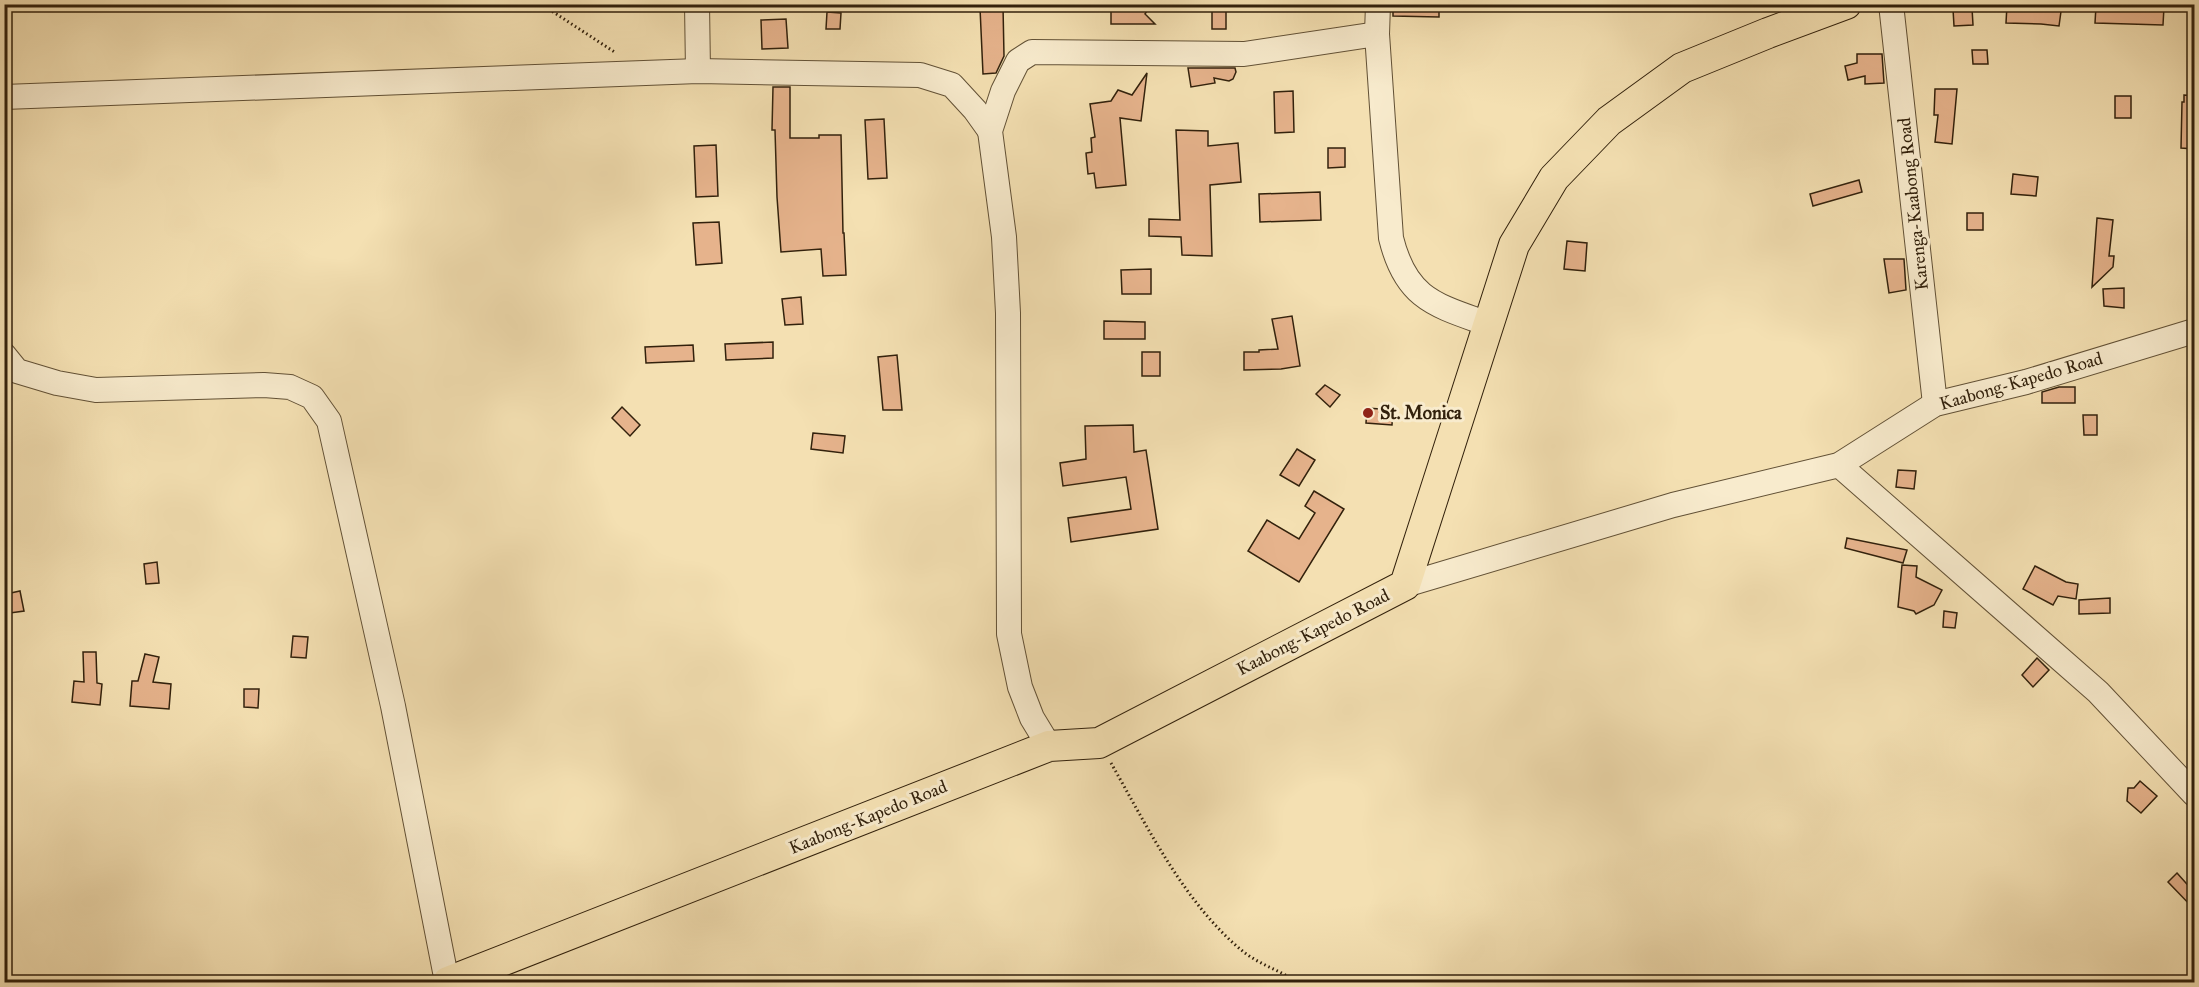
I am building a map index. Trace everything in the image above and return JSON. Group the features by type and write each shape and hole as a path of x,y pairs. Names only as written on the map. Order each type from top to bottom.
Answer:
{"main road":[{"path":"1405,585 1514,245 1554,178 1609,122 1682,68 1845,4"},
{"name":"Kaabong-Kapedo Road","path":"448,982 1049,746 1099,743 1405,585"}],"street":[{"path":"697,4 698,71"},
{"path":"1378,4 1377,34 1391,238 1395,255 1408,280 1417,291 1435,304 1488,324"},
{"name":"Karenga-Kaabong Road","path":"1891,4 1935,404"},
{"path":"1049,746 1032,718 1020,687 1009,634 1008,313 1004,237 990,131 1004,91 1018,61 1032,52 1244,54 1377,34"},
{"path":"4,97 698,71 920,75 952,85 975,110 990,131"},
{"name":"Kaabong-Kapedo Road","path":"1405,585 1673,505 1839,465 1935,404 2026,382 2194,331"},
{"path":"4,355 17,371 57,383 96,390 264,385 290,387 312,397 328,421 331,432 393,706 448,982"},
{"path":"1839,465 2098,692 2194,794"}],"path":[{"path":"541,4 619,55"},
{"path":"1099,743 1150,831 1198,906 1246,954 1297,982"}],"building":[{"path":"1111,4 1151,4 1145,14 1155,24 1111,24"},
{"path":"1212,4 1226,4 1226,29 1212,29"},
{"path":"1393,4 1439,4 1439,17 1393,16"},
{"path":"2062,4 2059,26 2006,23 2007,5"},
{"path":"1003,6 1004,56 996,73 983,74 980,8"},
{"path":"2096,6 2164,7 2163,25 2095,23"},
{"path":"1972,8 1973,25 1954,26 1953,9"},
{"path":"827,12 841,13 840,29 826,29"},
{"path":"786,19 788,48 762,49 761,20"},
{"path":"1972,50 1987,50 1988,64 1973,64"},
{"path":"1857,54 1882,54 1884,83 1865,84 1865,76 1848,80 1845,66 1857,63"},
{"path":"1188,68 1235,68 1236,72 1233,79 1229,81 1214,78 1215,83 1191,87"},
{"path":"1147,73 1141,121 1120,118 1126,185 1096,188 1094,173 1088,174 1086,153 1092,152 1091,138 1095,137 1090,104 1111,101 1118,90 1132,95"},
{"path":"773,87 790,87 790,138 841,135 846,275 823,276 821,249 781,252 775,130 772,130"},
{"path":"1935,89 1957,89 1952,144 1935,142 1938,115 1934,115"},
{"path":"1293,91 1294,132 1275,133 1274,92"},
{"path":"2184,95 2194,96 2194,149 2181,148"},
{"path":"2115,96 2131,96 2131,118 2115,118"},
{"path":"884,119 887,178 868,179 865,120"},
{"path":"1176,130 1208,131 1208,146 1238,143 1241,182 1210,185 1212,256 1182,255 1181,237 1149,236 1149,219 1180,220"},
{"path":"716,145 718,196 696,197 694,146"},
{"path":"1328,148 1345,148 1345,167 1328,168"},
{"path":"2013,174 2038,177 2036,196 2011,194"},
{"path":"1859,180 1862,192 1813,206 1810,194"},
{"path":"1320,192 1321,220 1260,222 1259,194"},
{"path":"1967,213 1983,213 1983,230 1967,230"},
{"path":"2097,218 2113,220 2109,256 2114,256 2113,267 2092,287"},
{"path":"719,222 722,263 696,265 693,223"},
{"path":"1567,241 1587,243 1585,271 1564,269"},
{"path":"1884,259 1904,259 1906,290 1889,293"},
{"path":"1151,269 1151,294 1122,294 1121,270"},
{"path":"2124,288 2124,308 2104,306 2103,289"},
{"path":"801,297 803,324 785,325 782,299"},
{"path":"1292,316 1300,366 1244,370 1244,352 1278,349 1272,319"},
{"path":"1104,321 1145,322 1145,339 1104,339"},
{"path":"773,342 773,358 726,360 725,344"},
{"path":"693,345 694,361 646,363 645,347"},
{"path":"1142,352 1160,352 1160,376 1142,376"},
{"path":"897,355 902,410 883,410 878,357"},
{"path":"1325,385 1340,395 1330,407 1316,394"},
{"path":"2059,387 2075,387 2075,403 2042,403 2042,392"},
{"path":"622,407 640,425 630,436 612,418"},
{"path":"1367,408 1393,410 1392,425 1366,423"},
{"path":"2083,415 2097,415 2097,435 2084,435"},
{"path":"1133,425 1134,452 1146,450 1158,529 1071,542 1068,518 1131,509 1126,477 1063,486 1060,463 1086,459 1085,426"},
{"path":"813,433 845,436 843,453 811,449"},
{"path":"1297,449 1315,460 1299,486 1280,475"},
{"path":"1898,470 1916,471 1914,489 1896,487"},
{"path":"1314,491 1344,509 1299,582 1248,551 1267,520 1299,539 1315,513 1305,506"},
{"path":"1847,538 1907,550 1903,563 1845,548"},
{"path":"157,562 159,583 146,584 144,564"},
{"path":"1902,565 1917,566 1916,577 1942,590 1934,605 1916,614 1914,611 1898,607"},
{"path":"2035,566 2066,582 2078,584 2076,599 2058,596 2053,605 2023,589"},
{"path":"20,591 24,611 10,613 6,594"},
{"path":"2110,598 2110,613 2079,614 2079,600"},
{"path":"1944,611 1957,613 1955,628 1943,627"},
{"path":"293,636 308,637 306,658 291,657"},
{"path":"83,652 96,652 97,683 102,684 100,705 72,702 74,681 84,682"},
{"path":"145,654 159,657 153,682 171,684 169,709 130,706 132,681 138,681"},
{"path":"2037,658 2049,670 2033,687 2022,675"},
{"path":"244,689 259,689 258,708 244,707"},
{"path":"2140,781 2157,796 2141,813 2127,801 2128,788 2134,788"},
{"path":"2177,873 2194,892 2194,909 2168,882"}],"place":[{"name":"St. Monica","path":"1368,413"}]}
